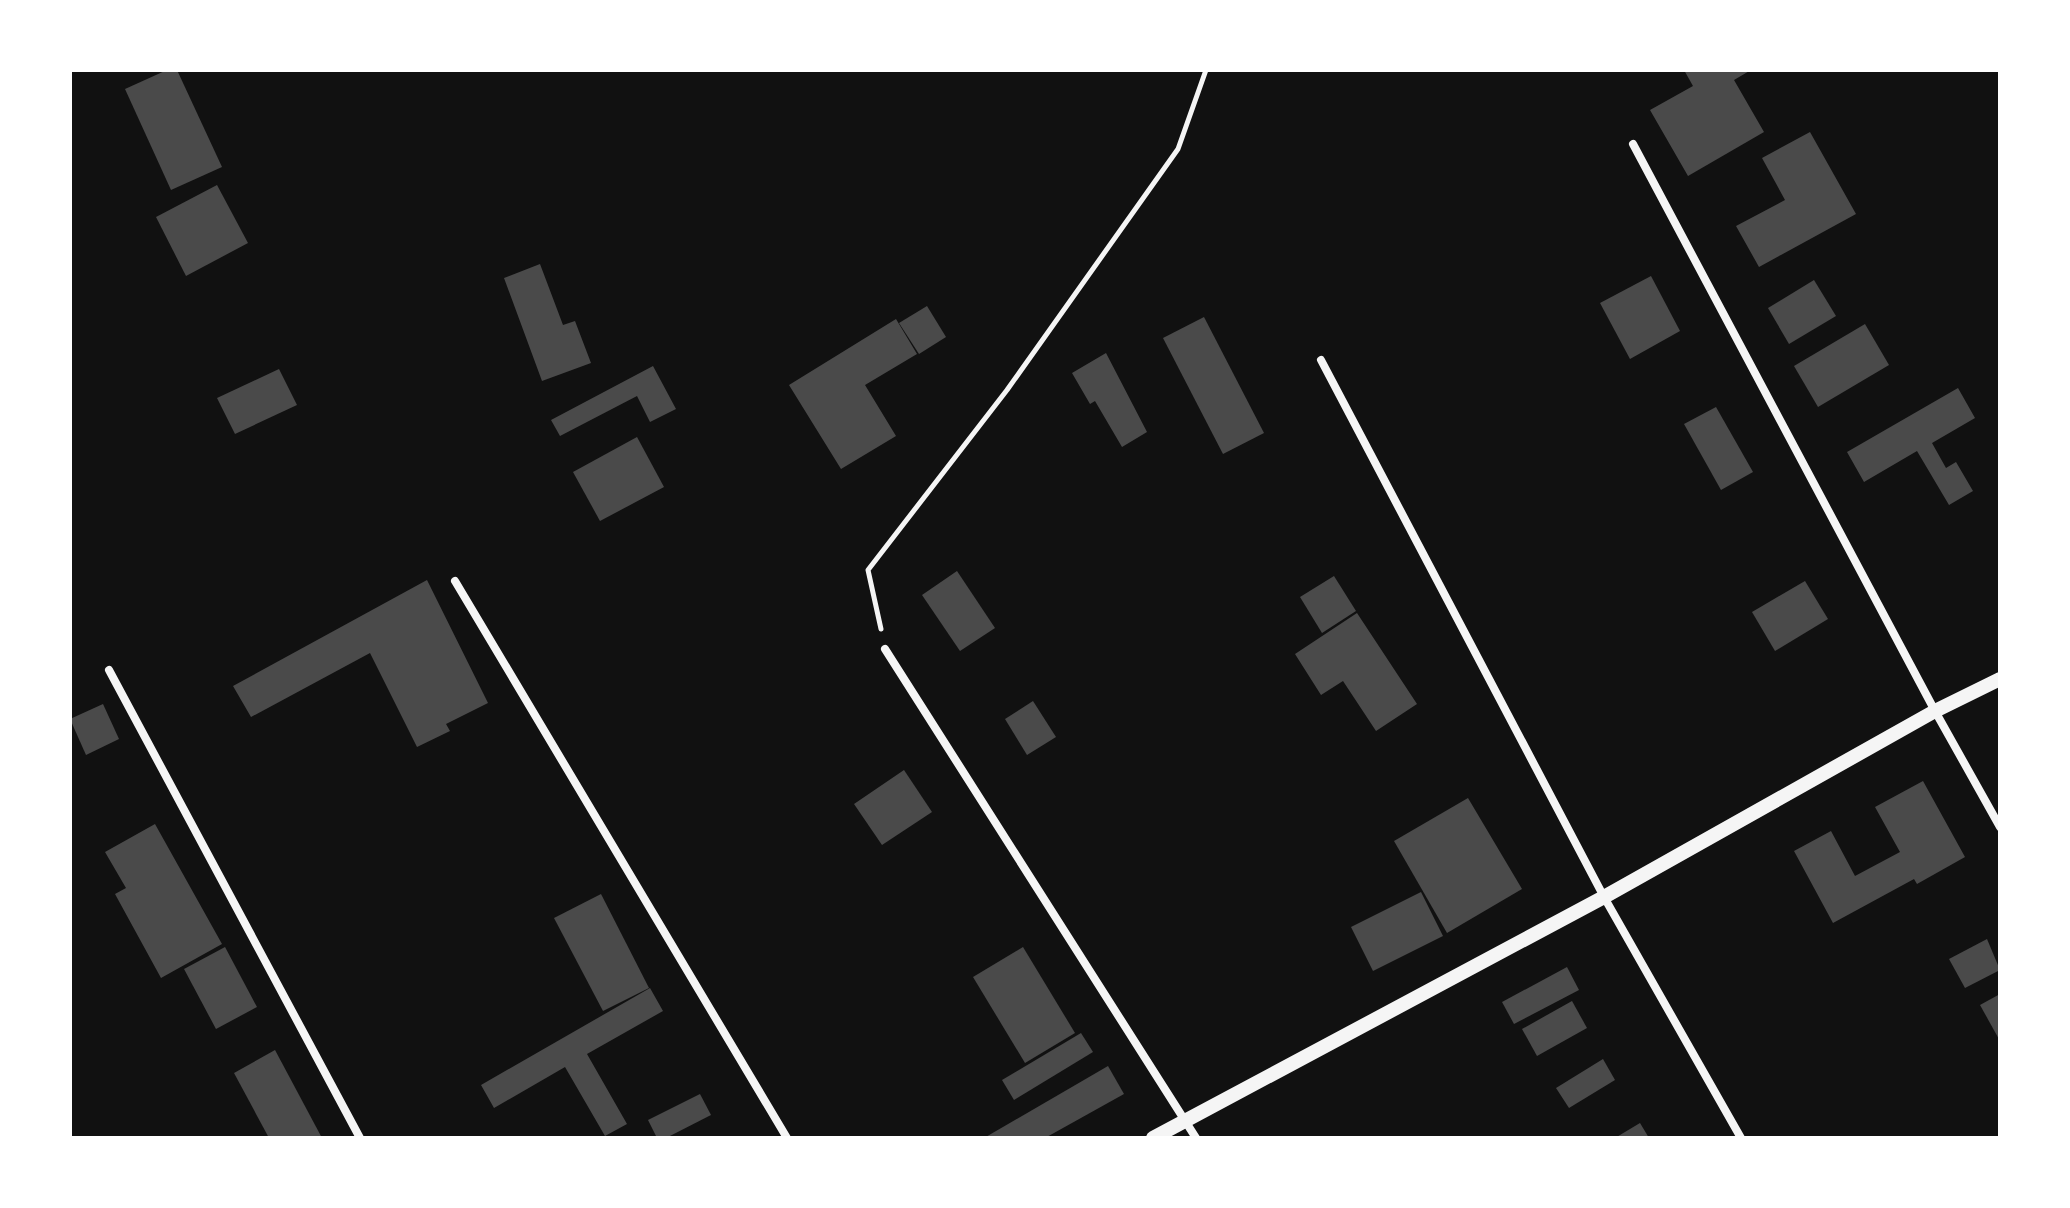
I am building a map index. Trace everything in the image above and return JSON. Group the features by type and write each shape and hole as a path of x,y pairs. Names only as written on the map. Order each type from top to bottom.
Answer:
{"street":[{"path":"1633,144 2000,827"},
{"path":"1321,360 1604,897 1741,1138"},
{"path":"455,581 787,1138"},
{"path":"885,649 1196,1138"},
{"path":"109,670 360,1138"},
{"path":"1153,1138 1604,897 1935,711 2000,679"}],"path":[{"path":"885,649 868,570 1007,390 1178,149 1206,70"}],"building":[{"path":"167,70 177,70 222,167 171,190 125,89"},
{"path":"1684,70 1751,70 1734,80 1764,132 1688,176 1650,110 1693,86"},
{"path":"1810,132 1856,214 1759,267 1736,226 1785,200 1762,158"},
{"path":"217,185 248,243 186,276 156,217"},
{"path":"540,264 563,325 575,321 591,363 542,381 504,278"},
{"path":"1651,276 1680,331 1630,359 1600,303"},
{"path":"1814,280 1836,316 1789,344 1768,308"},
{"path":"927,306 946,337 919,354 899,323"},
{"path":"1204,317 1264,433 1223,454 1163,338"},
{"path":"896,319 917,354 865,385 896,436 841,469 789,385"},
{"path":"1865,324 1889,365 1818,407 1794,366"},
{"path":"1106,353 1147,432 1122,447 1095,401 1090,404 1072,373"},
{"path":"653,366 676,409 650,422 637,396 560,436 551,420"},
{"path":"279,369 297,405 235,434 217,398"},
{"path":"1958,388 1975,418 1932,443 1946,468 1956,462 1973,491 1949,505 1917,451 1864,482 1847,452"},
{"path":"1716,407 1753,472 1721,490 1684,424"},
{"path":"637,437 664,487 600,521 573,472"},
{"path":"957,571 995,628 960,651 922,595"},
{"path":"1334,576 1356,611 1322,633 1300,597"},
{"path":"427,580 488,703 446,724 450,731 417,747 370,653 251,717 233,686"},
{"path":"1805,581 1828,619 1775,651 1752,612"},
{"path":"1357,613 1417,704 1376,731 1343,681 1321,695 1295,654"},
{"path":"1033,701 1056,737 1027,755 1005,719"},
{"path":"103,704 119,739 86,755 70,719"},
{"path":"904,770 932,812 882,845 854,804"},
{"path":"1923,781 1965,857 1917,884 1914,879 1833,923 1794,851 1831,831 1855,876 1900,852 1875,807"},
{"path":"1468,798 1522,889 1447,933 1394,841"},
{"path":"155,824 222,944 161,978 115,894 126,888 105,852"},
{"path":"1421,892 1443,936 1373,971 1351,927"},
{"path":"601,894 649,988 603,1011 554,918"},
{"path":"1987,939 2000,970 1965,988 1949,959"},
{"path":"225,947 257,1007 216,1029 184,969"},
{"path":"1023,947 1075,1033 1025,1063 973,977"},
{"path":"1567,967 1579,990 1514,1024 1502,1002"},
{"path":"650,988 663,1011 587,1054 627,1124 605,1136 565,1067 494,1108 481,1085"},
{"path":"2000,994 2000,1041 1980,1005"},
{"path":"1572,1001 1587,1028 1537,1056 1522,1029"},
{"path":"1081,1033 1093,1052 1014,1100 1002,1080"},
{"path":"275,1050 322,1138 269,1138 234,1073"},
{"path":"1603,1059 1615,1080 1569,1108 1556,1088"},
{"path":"1108,1066 1124,1094 1045,1138 984,1138"},
{"path":"700,1094 711,1115 666,1138 657,1138 648,1120"},
{"path":"1640,1123 1649,1138 1615,1138"}]}
